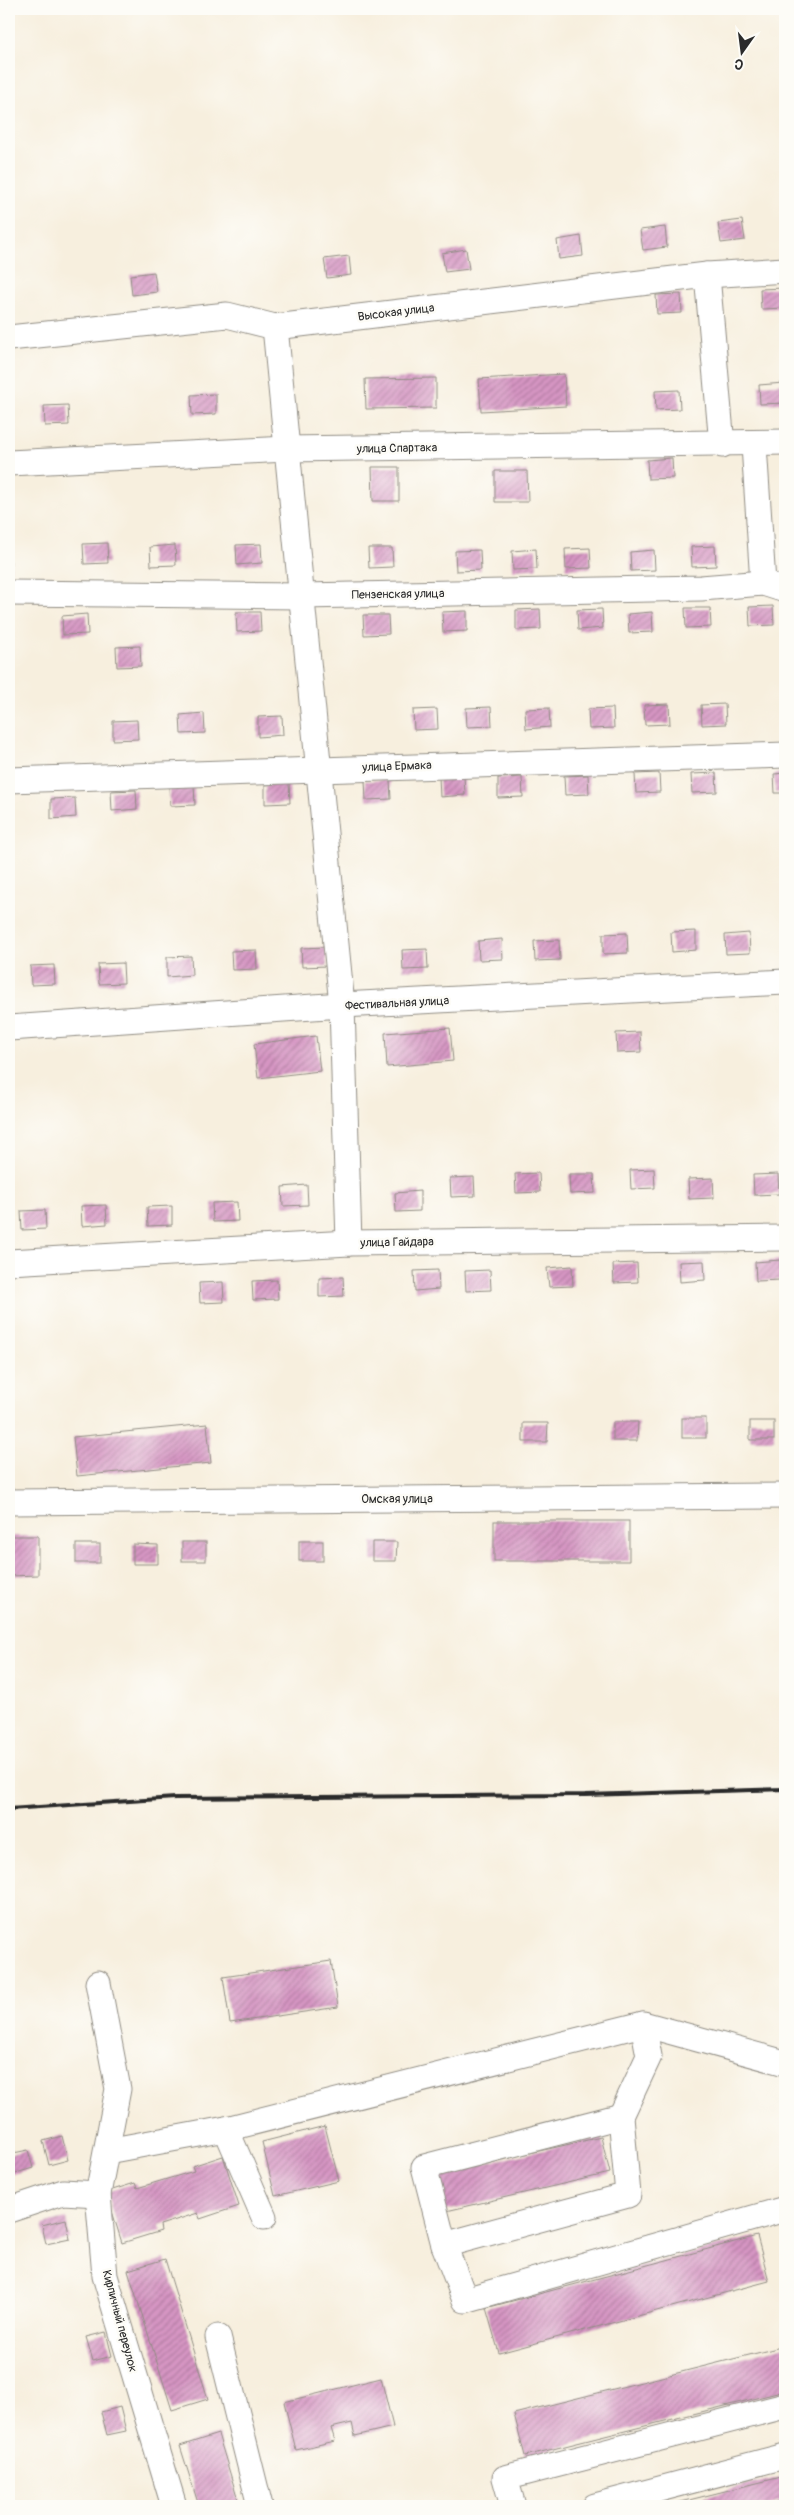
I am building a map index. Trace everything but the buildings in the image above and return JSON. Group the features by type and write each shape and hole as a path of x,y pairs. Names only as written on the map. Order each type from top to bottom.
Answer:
{"street":[{"name":"Высокая улица","path":"9,338 227,315 274,327 707,275 785,270"},
{"path":"707,275 722,445"},
{"path":"274,327 303,596 342,1005 349,1243"},
{"name":"улица Спартака","path":"9,463 287,449 722,445 785,442"},
{"path":"754,444 774,587"},
{"name":"Пензенская улица","path":"9,593 303,596 774,587"},
{"name":"улица Ермака","path":"9,780 320,768 785,755"},
{"name":"Фестивальная улица","path":"9,1028 342,1005 785,982"},
{"name":"улица Гайдара","path":"9,1262 349,1243 785,1238"},
{"name":"Омская улица","path":"9,1502 785,1496"},
{"name":"Кирпичный переулок","path":"98,1984 118,2090 98,2194 105,2276 174,2506"},
{"path":"107,2151 226,2129 642,2024 785,2063"},
{"path":"444,2245 628,2195 622,2116 649,2056 642,2024"},
{"path":"622,2116 424,2167 444,2245 465,2300 784,2210"},
{"path":"226,2129 264,2217"},
{"path":"9,2210 62,2192 98,2194"},
{"path":"218,2337 260,2506"},
{"path":"513,2506 505,2478 785,2406"},
{"path":"595,2506 785,2456"}],"railway":[{"path":"9,1809 175,1798 586,1795 785,1789"}]}
